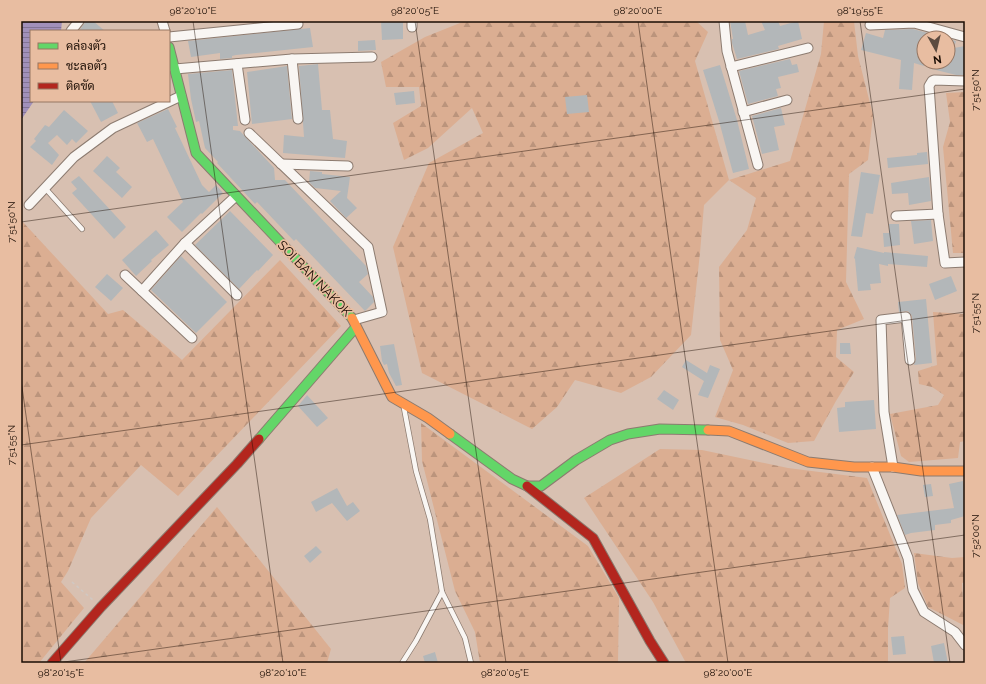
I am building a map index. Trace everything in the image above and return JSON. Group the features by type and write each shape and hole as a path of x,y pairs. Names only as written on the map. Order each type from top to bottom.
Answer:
{"street":[{"path":"72,30 79,21"},
{"path":"724,21 727,51 758,165"},
{"path":"870,25 914,23 965,37"},
{"path":"170,38 298,24"},
{"path":"731,66 808,48"},
{"name":"SOI BAN NAKOK","path":"170,51 196,153 355,323 392,397 428,418 512,479 527,486 593,538 650,641 664,663"},
{"path":"175,69 292,59 372,57"},
{"path":"292,59 298,119"},
{"path":"237,64 245,120"},
{"path":"965,81 934,80 929,86 938,214 945,263 965,262"},
{"path":"170,101 181,96"},
{"path":"743,112 787,100"},
{"path":"29,205 74,158 113,128 168,102"},
{"path":"52,663 101,607 237,464 355,323 382,312 368,247 249,133"},
{"path":"282,164 348,166"},
{"path":"142,291 185,243 236,196"},
{"path":"896,216 938,214"},
{"path":"185,243 237,295"},
{"path":"125,275 192,338"},
{"path":"893,467 884,412 881,320 906,317 910,360"},
{"path":"527,486 541,486 576,460 610,440 628,434 660,429 729,431 808,462 872,467 893,467 921,471 965,471"},
{"path":"872,467 908,558 913,590 924,612 955,632 965,645"}],"lane":[{"path":"45,188 82,229"},
{"path":"403,404 416,471 430,519 442,592 465,638 471,663"},
{"path":"402,663 416,641 442,592"}],"path":[{"path":"72,582 101,607"}],"green space":[{"path":"465,21 696,21 708,32 695,61 729,180 704,205 691,335 651,377 621,393 575,380 557,407 532,429 422,373 393,247 429,163 483,133 472,108 428,148 404,160 393,123 421,106 419,87 386,87 381,62 425,37"},
{"path":"824,21 854,21 858,56 873,115 868,160 849,174 846,282 864,319 837,330 836,357 854,372 814,441 788,443 743,425 715,417 733,370 720,340 719,267 747,230 756,198 729,180 790,161 821,54"},
{"path":"965,92 965,253 953,253 943,147 950,122 946,93"},
{"path":"21,220 108,314 123,310 182,360 280,260 341,326 178,496 141,465 91,518 68,571 61,582 84,608 39,663 21,663"},
{"path":"933,312 965,314 965,441 960,442 958,458 909,462 901,456 890,414 938,405 944,395 932,387 919,384 918,371 937,365"},
{"path":"421,423 588,546 619,598 618,663 480,663 475,632 455,591 422,461"},
{"path":"660,449 702,450 788,468 867,478 902,564 905,588 890,598 888,663 686,663 653,602 584,498"},
{"path":"217,507 331,649 327,663 84,663"},
{"path":"914,553 952,558 965,557 965,582 962,583 963,600 965,602 965,626 928,607 918,583"}],"shaded area":[{"path":"21,21 62,21 61,30 30,30 30,102 33,102 21,120"}],"building":[{"path":"86,21 93,21 104,30 80,30"},
{"path":"381,21 403,21 403,39 382,40"},
{"path":"730,21 745,21 748,35 765,30 761,21 778,21 780,26 798,21 802,39 778,46 779,49 737,59 732,43 733,39"},
{"path":"310,28 313,47 236,55 232,56 232,58 220,59 220,53 191,57 188,41"},
{"path":"885,30 917,30 916,64 914,63 912,90 899,89 901,60 861,50 866,33 883,38"},
{"path":"375,40 376,50 358,51 358,41"},
{"path":"965,46 965,75 956,75 936,70 956,70 956,48"},
{"path":"790,59 792,65 797,64 799,72 778,77 781,88 776,89 778,96 748,104 739,71"},
{"path":"318,64 322,110 330,110 333,139 347,141 345,158 283,153 284,135 304,137 299,66"},
{"path":"720,65 737,120 749,169 733,173 703,70"},
{"path":"287,66 292,119 252,124 247,72"},
{"path":"232,70 238,126 233,126 233,130 240,131 274,168 275,180 285,180 366,266 368,274 359,282 373,297 374,302 365,311 296,239 294,241 257,202 255,204 205,148 199,121 196,122 188,74"},
{"path":"414,91 415,103 396,105 394,93"},
{"path":"587,95 589,112 567,114 565,97"},
{"path":"91,102 112,102 118,113 101,122"},
{"path":"781,108 785,125 774,127 779,150 762,154 752,116"},
{"path":"168,109 177,127 175,128 202,185 209,192 216,185 223,193 182,232 167,217 183,202 153,139 147,142 137,123"},
{"path":"64,110 88,131 76,143 72,139 67,145 57,135 48,143 59,155 52,165 30,147 36,141 34,139 45,125 49,127"},
{"path":"927,152 928,164 888,168 887,158 917,155 917,153"},
{"path":"107,156 120,168 116,172 132,187 122,198 93,171"},
{"path":"310,171 350,177 347,198 357,208 346,218 330,201 341,191 315,188 309,182"},
{"path":"861,172 880,175 873,214 866,213 862,237 851,236"},
{"path":"79,176 126,227 114,239 72,193 77,189 71,182"},
{"path":"929,177 931,201 909,205 908,193 892,194 891,183"},
{"path":"230,211 273,255 239,289 195,245"},
{"path":"931,220 933,241 914,244 911,221"},
{"path":"889,224 899,224 900,245 884,247 883,233 889,233"},
{"path":"156,230 169,245 151,260 152,261 136,276 122,260"},
{"path":"857,247 884,253 928,256 927,267 888,264 888,266 879,264 881,283 870,284 871,290 858,291 854,258"},
{"path":"181,256 227,302 196,333 151,290"},
{"path":"107,274 123,288 111,301 95,287"},
{"path":"951,276 957,291 935,300 929,284"},
{"path":"926,299 932,363 914,365 916,359 912,316 908,311 899,312 898,302"},
{"path":"840,343 850,343 851,354 840,354"},
{"path":"394,344 402,385 396,386 389,373 387,364 384,365 382,361 380,346"},
{"path":"686,360 707,373 710,365 720,369 708,398 698,395 704,381 682,367"},
{"path":"664,390 679,400 673,410 657,399"},
{"path":"307,395 328,418 317,427 298,406"},
{"path":"874,400 876,429 839,432 837,408 845,407 845,402"},
{"path":"963,481 965,491 965,516 951,520 951,523 935,525 935,530 905,535 897,515 954,508 949,484"},
{"path":"931,484 933,496 925,497 923,485"},
{"path":"337,488 347,506 353,502 360,511 347,521 332,503 316,512 311,502"},
{"path":"316,546 322,552 310,563 304,556"},
{"path":"904,636 906,654 893,655 891,637"},
{"path":"944,643 948,663 934,663 931,646"},
{"path":"435,652 438,663 425,663 423,656"}],"traffic: fast":[{"path":"170,51 196,153 352,318"},
{"path":"259,439 356,327"},
{"path":"450,434 512,479 527,486 541,486 576,460 610,440 628,434 660,429 708,430"}],"traffic: slow":[{"path":"352,318 392,397 428,418 450,434"},
{"path":"708,430 729,431 808,462 854,467 893,467 921,471 965,471"}],"traffic: jam":[{"path":"52,663 101,607 259,439"},
{"path":"527,486 593,538 650,641 664,663"}]}
